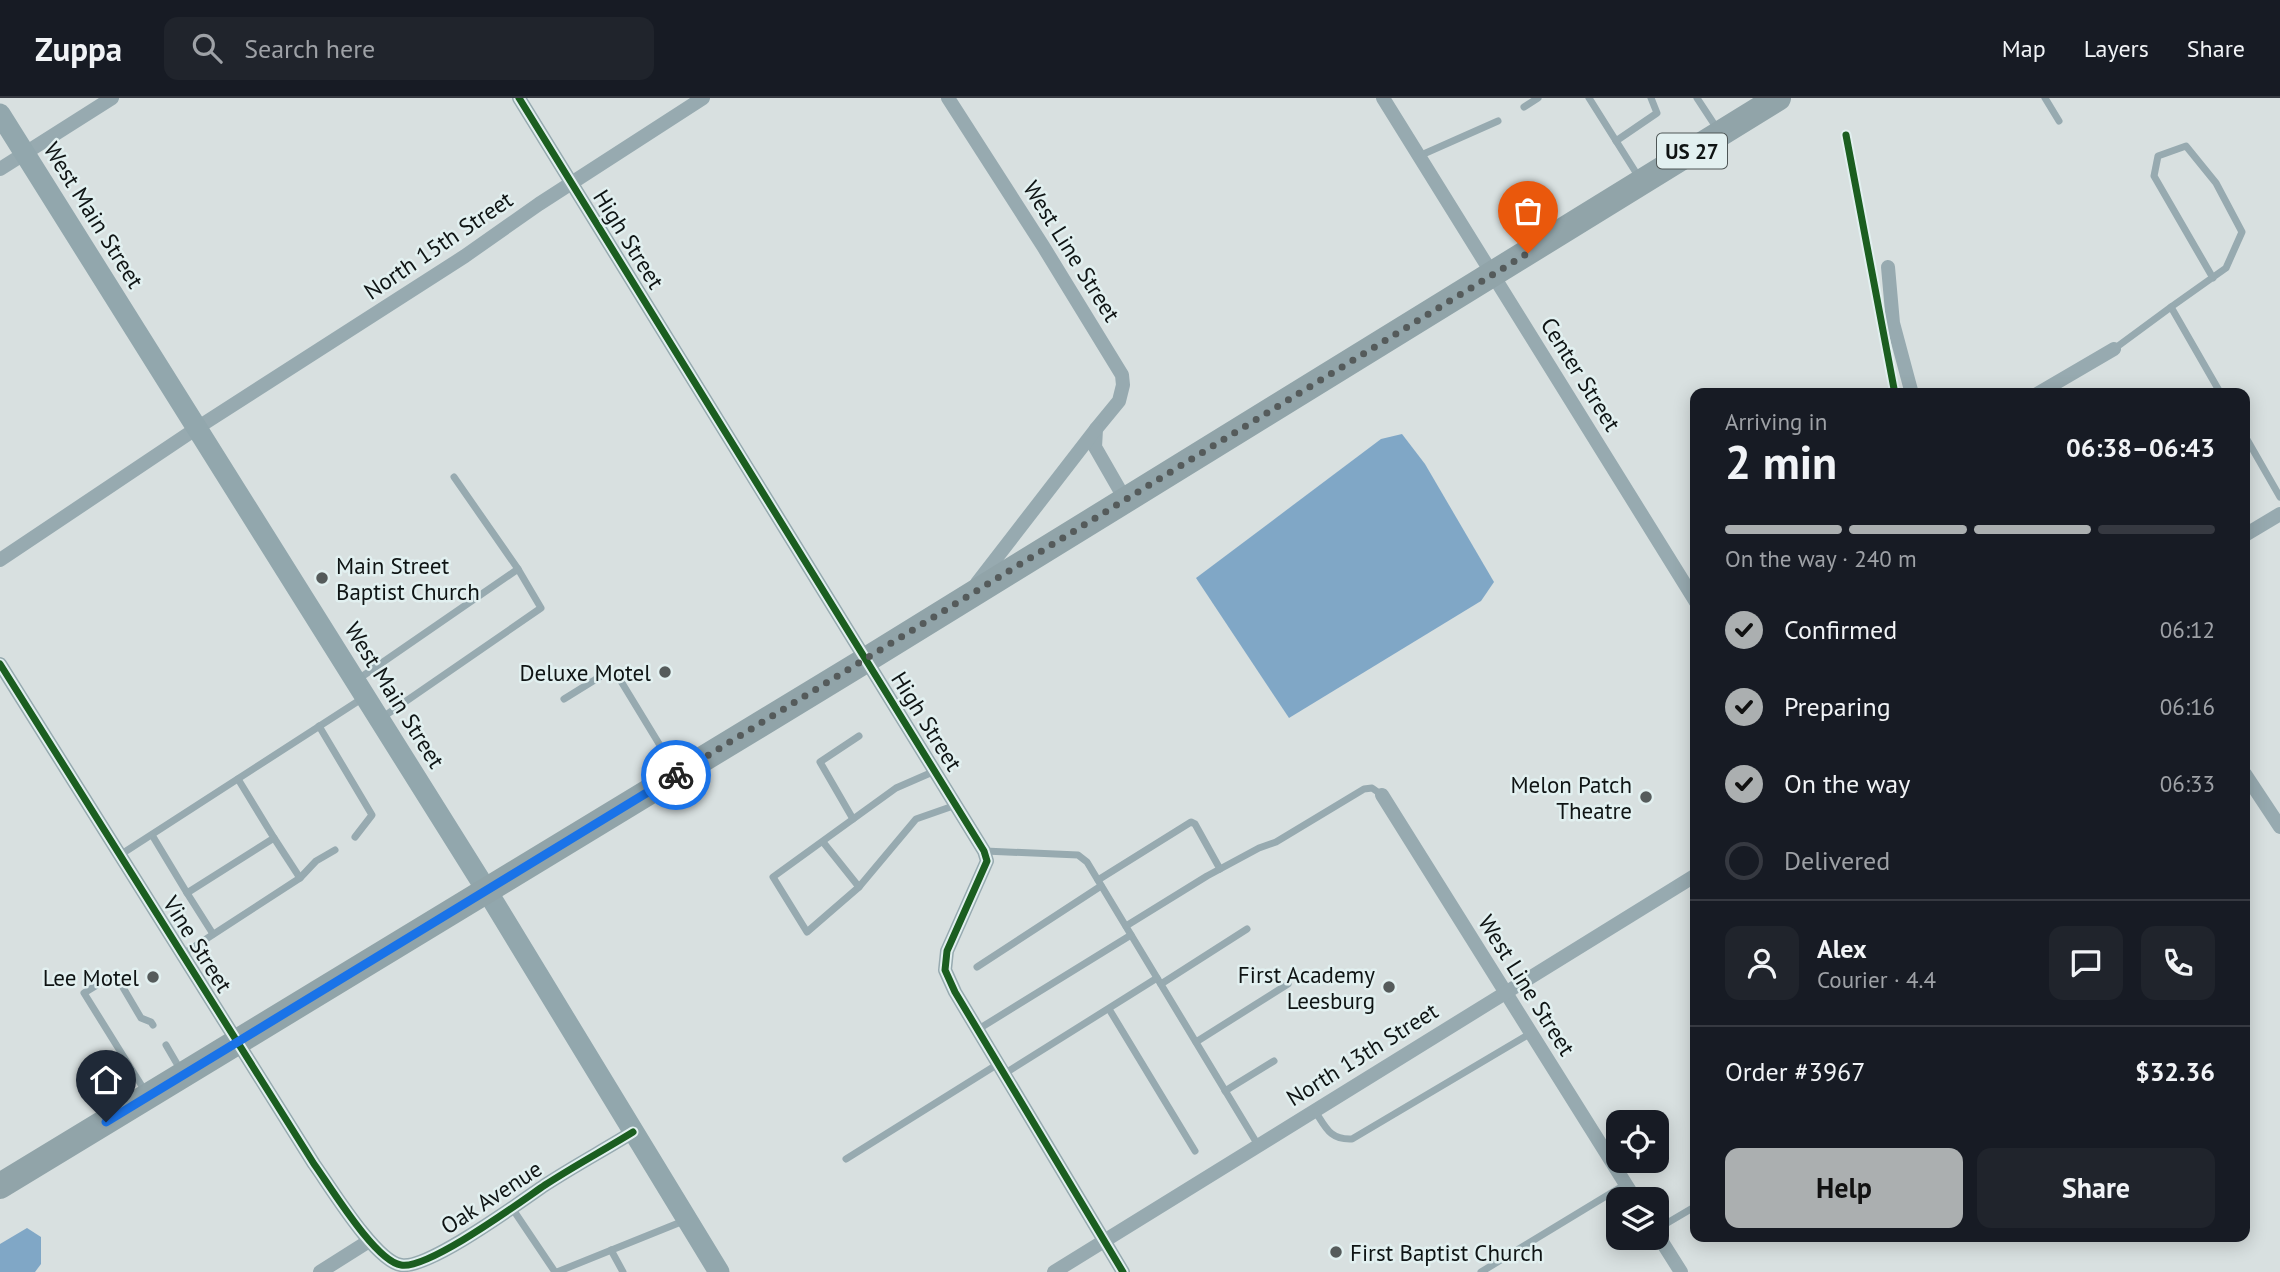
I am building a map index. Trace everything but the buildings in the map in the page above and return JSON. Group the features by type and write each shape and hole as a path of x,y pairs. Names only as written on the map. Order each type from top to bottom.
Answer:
{"highway":[{"name":"US 27","path":"0,1186 678,775 1779,98"}],"main road":[{"name":"West Main Street","path":"0,114 486,891 719,1272"}],"street":[{"path":"0,169 112,98"},
{"name":"High Street","path":"519,98 984,851"},
{"name":"North 15th Street","path":"0,560 197,428 465,256 703,98"},
{"name":"West Line Street","path":"948,98 1122,375 1123,385 1119,401 964,599"},
{"name":"Center Street","path":"1383,98 1690,592"},
{"path":"1888,267 1893,323 1910,388"},
{"path":"2047,388 2114,349"},
{"path":"1096,429 1095,447 1125,501"},
{"path":"2250,532 2280,514"},
{"name":"Vine Street","path":"0,664 314,1164 369,1241"},
{"path":"2250,782 2280,827"},
{"name":"West Line Street","path":"1382,795 1628,1187"},
{"path":"984,851 986,862 947,951 946,970 955,992 977,1030 1123,1272"},
{"name":"North 13th Street","path":"1054,1272 1690,880"},
{"name":"Oak Avenue","path":"369,1241 391,1261 401,1265 442,1251 633,1132"},
{"path":"320,1272 369,1241"},
{"path":"1667,1250 1681,1272"}],"lane":[{"path":"1524,107 1538,98"},
{"path":"1589,98 1642,182"},
{"path":"1616,141 1657,113 1651,98"},
{"path":"1697,98 1720,134"},
{"path":"2045,98 2059,121"},
{"path":"1419,156 1498,121"},
{"path":"2114,349 2171,307 2213,278 2226,268 2242,232 2216,183 2186,146 2158,156 2154,176 2213,278"},
{"path":"2171,307 2218,388"},
{"path":"2250,445 2280,497"},
{"path":"379,719 541,608 454,477"},
{"path":"120,855 319,726 360,689 517,569"},
{"path":"564,699 606,673 619,678 678,775"},
{"path":"319,726 372,816 355,837"},
{"path":"853,819 820,762 859,736"},
{"path":"935,771 896,789 773,877 807,932 859,887 916,819 956,805"},
{"path":"238,779 300,878"},
{"path":"1126,926 1220,869 1276,842 1364,789 1372,788 1382,795"},
{"path":"977,967 1191,822 1195,824 1220,869"},
{"path":"152,835 213,934"},
{"path":"187,893 274,838"},
{"path":"823,842 859,887"},
{"path":"182,954 300,878 316,861 335,850"},
{"path":"984,851 1078,855 1087,862 1258,1145"},
{"path":"846,1159 1247,929"},
{"path":"977,1030 1131,935"},
{"path":"149,1096 84,993 115,974 141,1018 153,1025"},
{"path":"1196,1042 1288,984"},
{"path":"1109,1009 1195,1151"},
{"path":"1315,1110 1329,1133 1340,1140 1352,1139 1531,1033"},
{"path":"166,1045 184,1076"},
{"path":"1226,1090 1274,1061"},
{"path":"1481,1272 1626,1184"},
{"path":"512,1208 556,1272 686,1220"},
{"path":"1669,1222 1690,1210"},
{"path":"611,1250 622,1272"}],"water":[{"path":"1402,434 1425,464 1494,582 1481,601 1289,718 1196,578 1381,439"},
{"path":"27,1228 41,1237 41,1264 35,1272 0,1272 0,1244"}],"cycle path":[{"path":"519,98 984,851 987,861 947,951 945,970 955,992 1123,1272"},
{"path":"1846,135 1894,388"},
{"path":"0,664 314,1164 366,1237 390,1260 401,1265 414,1264 452,1246 556,1178 633,1132"}],"way so far":[{"path":"676,775 1528,253"}],"place":[{"name":"Main Street Baptist Church","path":"322,578"},
{"name":"Deluxe Motel","path":"665,672"},
{"name":"Melon Patch Theatre","path":"1646,797"},
{"name":"Lee Motel","path":"153,977"},
{"name":"First Academy Leesburg","path":"1389,987"},
{"name":"First Baptist Church","path":"1336,1252"}],"route":[{"path":"106,1122 676,775"}]}
